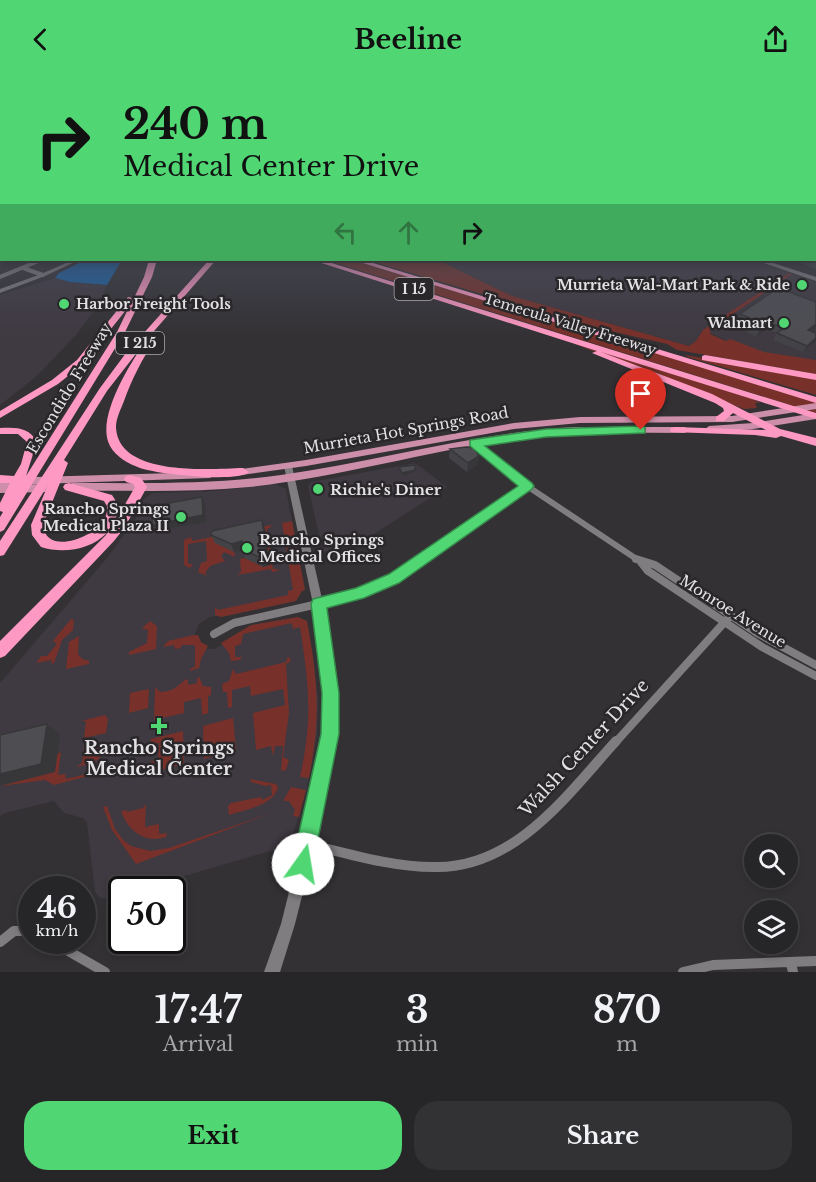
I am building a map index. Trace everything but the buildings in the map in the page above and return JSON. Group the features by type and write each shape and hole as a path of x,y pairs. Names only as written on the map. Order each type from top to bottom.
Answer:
{"highway":[{"name":"Escondido Freeway","path":"0,527 97,374 134,307 153,261"},
{"name":"Escondido Freeway","path":"0,551 74,433 129,355 211,261"},
{"name":"Temecula Valley Freeway","path":"319,261 816,416"},
{"name":"Temecula Valley Freeway","path":"360,261 816,399"},
{"path":"0,415 55,382 80,362 109,330 148,277"},
{"path":"193,283 146,346 133,368 112,420 112,439 126,456 150,468 184,472 243,472"},
{"path":"543,316 690,355 816,377"},
{"path":"511,319 709,396 784,434 816,443"},
{"path":"709,396 729,409 728,415 720,419"},
{"path":"675,430 758,432 816,443"},
{"path":"0,431 22,432 29,436 32,442 26,464 0,513"},
{"path":"71,483 108,498 113,505 112,518 99,533 80,543 61,547 45,544 38,535 37,525 69,452 74,433"},
{"path":"0,482 40,480"},
{"path":"0,651 110,538 121,524 136,483"}],"main road":[{"path":"0,291 74,261"},
{"path":"763,261 816,279"},
{"name":"Murrieta Hot Springs Road","path":"136,483 288,466 514,426 580,420 750,418 816,406"},
{"name":"Murrieta Hot Springs Road","path":"0,482 136,483 204,487 291,477 514,436 577,431 675,430 764,425 816,416"},
{"path":"475,443 473,440 479,437 511,431 514,426"},
{"name":"Monroe Avenue","path":"475,443 527,486"},
{"path":"272,972 288,924 308,844 330,734 331,693 318,604 288,466"},
{"name":"Murrieta Hot Springs Road","path":"40,480 71,483"},
{"path":"318,604 358,594 394,578 527,486"}],"street":[{"path":"0,277 39,261"},
{"path":"23,268 43,275"},
{"name":"Monroe Avenue","path":"527,486 641,562 648,572 816,676"},
{"path":"214,634 234,623 318,604"},
{"name":"Monroe Avenue","path":"727,619 816,665"},
{"name":"Walsh Center Drive","path":"308,844 381,861 432,867 471,864 512,845 547,817 727,619"},
{"path":"0,942 18,929"},
{"path":"74,954 105,972"},
{"path":"683,972 713,965 792,967 816,962"}],"shaded area":[{"path":"329,261 355,261 816,402 816,413"},
{"path":"370,261 440,261 512,296 689,346 696,341 703,330 789,273 792,274 709,330 710,334 764,352 816,360 816,374 677,350 667,344 597,328"},
{"path":"440,261 754,261 816,282 816,364 765,358 703,330 696,341 689,346 512,296"},
{"path":"55,278 70,282 107,285 99,304 76,335 37,376 0,405 0,295"},
{"path":"572,343 749,397 760,403 755,403 757,408 744,409"},
{"path":"685,355 816,378 816,395 688,357"},
{"path":"415,463 447,487 360,543 323,552 308,486 311,482"},
{"name":"Rancho Springs Medical Center","path":"275,484 286,489 305,590 296,601 221,617 221,615 210,617 199,624 194,636 202,649 214,649 252,627 298,617 307,621 318,698 317,735 306,792 287,853 270,851 184,876 108,876 108,899 100,898 96,893 96,876 93,876 87,823 83,818 64,813 54,801 0,816 0,683 107,558 136,518 143,500 152,493 215,491"},
{"path":"292,521 305,590 296,601 221,617 215,615 215,607 218,610 288,595 288,591 293,590 282,523"},
{"path":"271,525 267,529 273,569 279,569 277,571 272,572 271,569 237,575 241,572 240,559 245,558 263,567 265,529 234,552 235,557 224,552 221,556 225,561 210,566 205,573 207,576 198,572 201,563 207,561 206,541 188,544 188,564 193,564 190,568 184,565 184,540 191,537 192,541"},
{"path":"298,617 307,621 316,681 317,718 309,778 300,777 307,737 308,702 300,627 293,629 292,623 243,634 241,644 235,646 235,657 242,657 240,660 231,661 229,653 221,643 251,625"},
{"path":"71,619 74,620 73,630 62,640 54,663 51,664 52,660 36,663 41,656 47,656 57,644 53,641"},
{"path":"150,621 157,626 156,649 129,655 129,652 147,643 148,630 142,628"},
{"path":"198,635 201,642 208,646 199,668 190,671 195,667 195,645 181,645 181,648 175,649 174,645 163,647 168,641"},
{"path":"79,636 78,654 82,659 89,661 89,664 66,669 69,642"},
{"path":"288,656 291,661 286,664 289,713 283,757 289,760 286,770 281,771 283,746 275,746 273,756 271,746 256,750 253,713 285,705 283,689 251,696 250,686 232,690 232,707 228,708 227,692 223,692 222,684 229,681 233,669 236,674 286,662"},
{"path":"199,677 203,686 211,687 211,695 208,696 208,713 202,715 201,698 184,702 184,713 154,720 155,687 160,692 168,691 186,679 188,685 197,683"},
{"path":"149,689 148,708 129,713 130,693"},
{"path":"105,715 108,719 106,733 84,738 86,721 81,721"},
{"path":"233,718 236,750 204,759 203,726"},
{"path":"183,731 184,764 150,773 150,762 158,759 159,743 150,744 151,739"},
{"path":"87,744 87,750 105,745 104,751 99,759 76,767 82,763 84,745"},
{"path":"61,752 58,775 65,774 66,779 91,773 88,776 54,785 45,780 1,786"},
{"path":"250,779 276,784 278,788 275,794 264,803 229,815 228,806 231,803 261,797 262,800 272,795 271,785 265,786 251,782"},
{"path":"291,787 306,790 299,817 293,816 295,810 289,801 283,801"},
{"path":"146,804 145,827 159,824 159,834 167,833 166,837 151,839 144,837 133,830 124,818 121,811 127,810 127,812 143,808"},
{"path":"107,806 115,829 123,840 131,846 150,851 169,848 271,813 136,864 112,830 103,807"}],"water":[{"path":"83,261 121,261 107,285 70,282 55,278 59,273"}],"place":[{"name":"Murrieta Wal-Mart Park & Ride","path":"802,285"},
{"name":"Harbor Freight Tools","path":"64,304"},
{"name":"Walmart","path":"784,323"},
{"name":"Richie's Diner","path":"318,489"},
{"name":"Rancho Springs Medical Plaza II","path":"181,517"},
{"name":"Rancho Springs Medical Offices","path":"247,548"},
{"name":"Rancho Springs Medical Center","path":"159,726"}],"route":[{"path":"303,864 330,734 331,693 318,604 358,594 394,578 527,486 475,443 546,433 641,430"}]}
